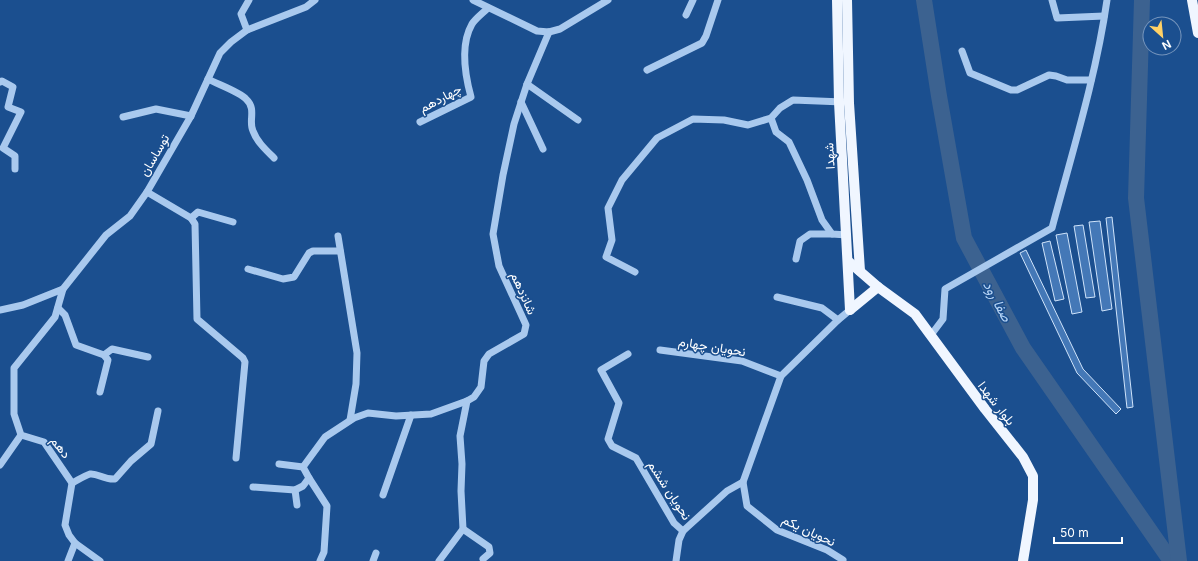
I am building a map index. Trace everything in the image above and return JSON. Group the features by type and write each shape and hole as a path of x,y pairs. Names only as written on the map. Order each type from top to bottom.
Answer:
{"main road":[{"name":"شهدا","path":"837,0 844,102 860,271"},
{"name":"شهدا","path":"847,0 844,102 850,310"},
{"path":"1192,0 1198,32"},
{"name":"بلوار شهدا","path":"848,261 878,288 915,314 984,409 1024,457 1033,476 1034,500 1023,561"},
{"path":"850,310 878,288"}],"street":[{"path":"247,30 241,14 249,0"},
{"name":"توساسان","path":"0,310 23,305 63,289 106,235 130,216 147,192 191,116 220,53 231,42 247,30 306,7 315,0"},
{"path":"472,0 537,31 549,32 560,29 608,0"},
{"path":"686,15 693,0"},
{"path":"646,70 702,43 706,36 718,0"},
{"path":"1052,0 1057,18 1104,16"},
{"path":"931,335 943,319 946,289 1052,228 1091,80 1107,0"},
{"name":"چهاردهم","path":"420,122 471,97 466,77 465,38 473,23 488,8"},
{"name":"شانزدهم","path":"303,467 325,437 350,420 368,412 396,416 431,414 474,397 481,387 484,361 489,354 524,334 526,325 499,266 493,234 503,175 514,124 527,84 549,32"},
{"path":"962,51 970,73 1011,90 1017,90 1049,75 1068,80 1091,80"},
{"path":"208,79 246,98 251,104 252,130 259,142 274,158"},
{"path":"1,80 13,87 8,107 21,112 3,148 15,156 15,169"},
{"path":"527,84 578,120"},
{"path":"635,272 606,257 612,240 608,208 622,180 657,138 693,119 724,120 748,125 772,118 780,108 793,100 844,102"},
{"path":"521,102 542,149"},
{"path":"124,117 156,110 191,116"},
{"path":"772,118 776,132 789,142 807,180 822,220 832,234"},
{"path":"147,192 191,218 195,224 197,319 243,358 245,362 236,458"},
{"path":"191,218 198,212 233,222"},
{"path":"796,258 800,241 810,234 847,235"},
{"path":"338,236 357,353 356,384 350,420"},
{"path":"248,269 283,279 289,279 294,277 309,253 313,250 340,251"},
{"path":"0,465 21,435 14,414 14,368 55,317 63,289"},
{"path":"777,296 822,308 838,320"},
{"path":"58,308 65,315 76,346 104,355 108,360 100,392"},
{"path":"676,561 679,540 683,531 727,491 743,482 782,376 850,310"},
{"path":"104,355 112,349 148,357"},
{"name":"نحویان چهارم","path":"660,350 742,362 782,376"},
{"name":"نحویان ششم","path":"628,354 601,370 619,403 608,439 612,446 636,458 674,523 683,531"},
{"path":"439,561 463,529 460,491 462,464 460,436 467,401"},
{"path":"100,561 75,543 69,535 65,525 72,483 90,474 98,475 108,480 115,479 131,461 151,444 158,411"},
{"path":"383,495 411,415"},
{"name":"دهم","path":"21,435 44,442 72,483"},
{"path":"279,464 303,467 327,506 324,552 320,561"},
{"path":"253,487 295,490 303,486 309,478"},
{"name":"نحویان یکم","path":"743,482 747,506 777,530 827,550 843,560"},
{"path":"295,490 297,505"},
{"path":"463,529 490,547 490,553 483,559"},
{"path":"68,561 75,543"},
{"path":"373,561 376,553"}],"building":[{"path":"1112,217 1133,407 1127,408 1106,218"},
{"path":"1100,221 1112,309 1102,311 1089,222"},
{"path":"1083,225 1095,297 1086,298 1074,226"},
{"path":"1067,233 1082,312 1072,314 1056,235"},
{"path":"1050,241 1064,299 1055,301 1042,243"},
{"path":"1026,250 1083,369 1121,409 1116,414 1077,373 1020,253"}],"waterway":[{"name":"صفا رود","path":"924,0 964,238 1023,348 1171,561"},
{"name":"صفا رود","path":"1142,0 1136,198 1179,561"}]}
